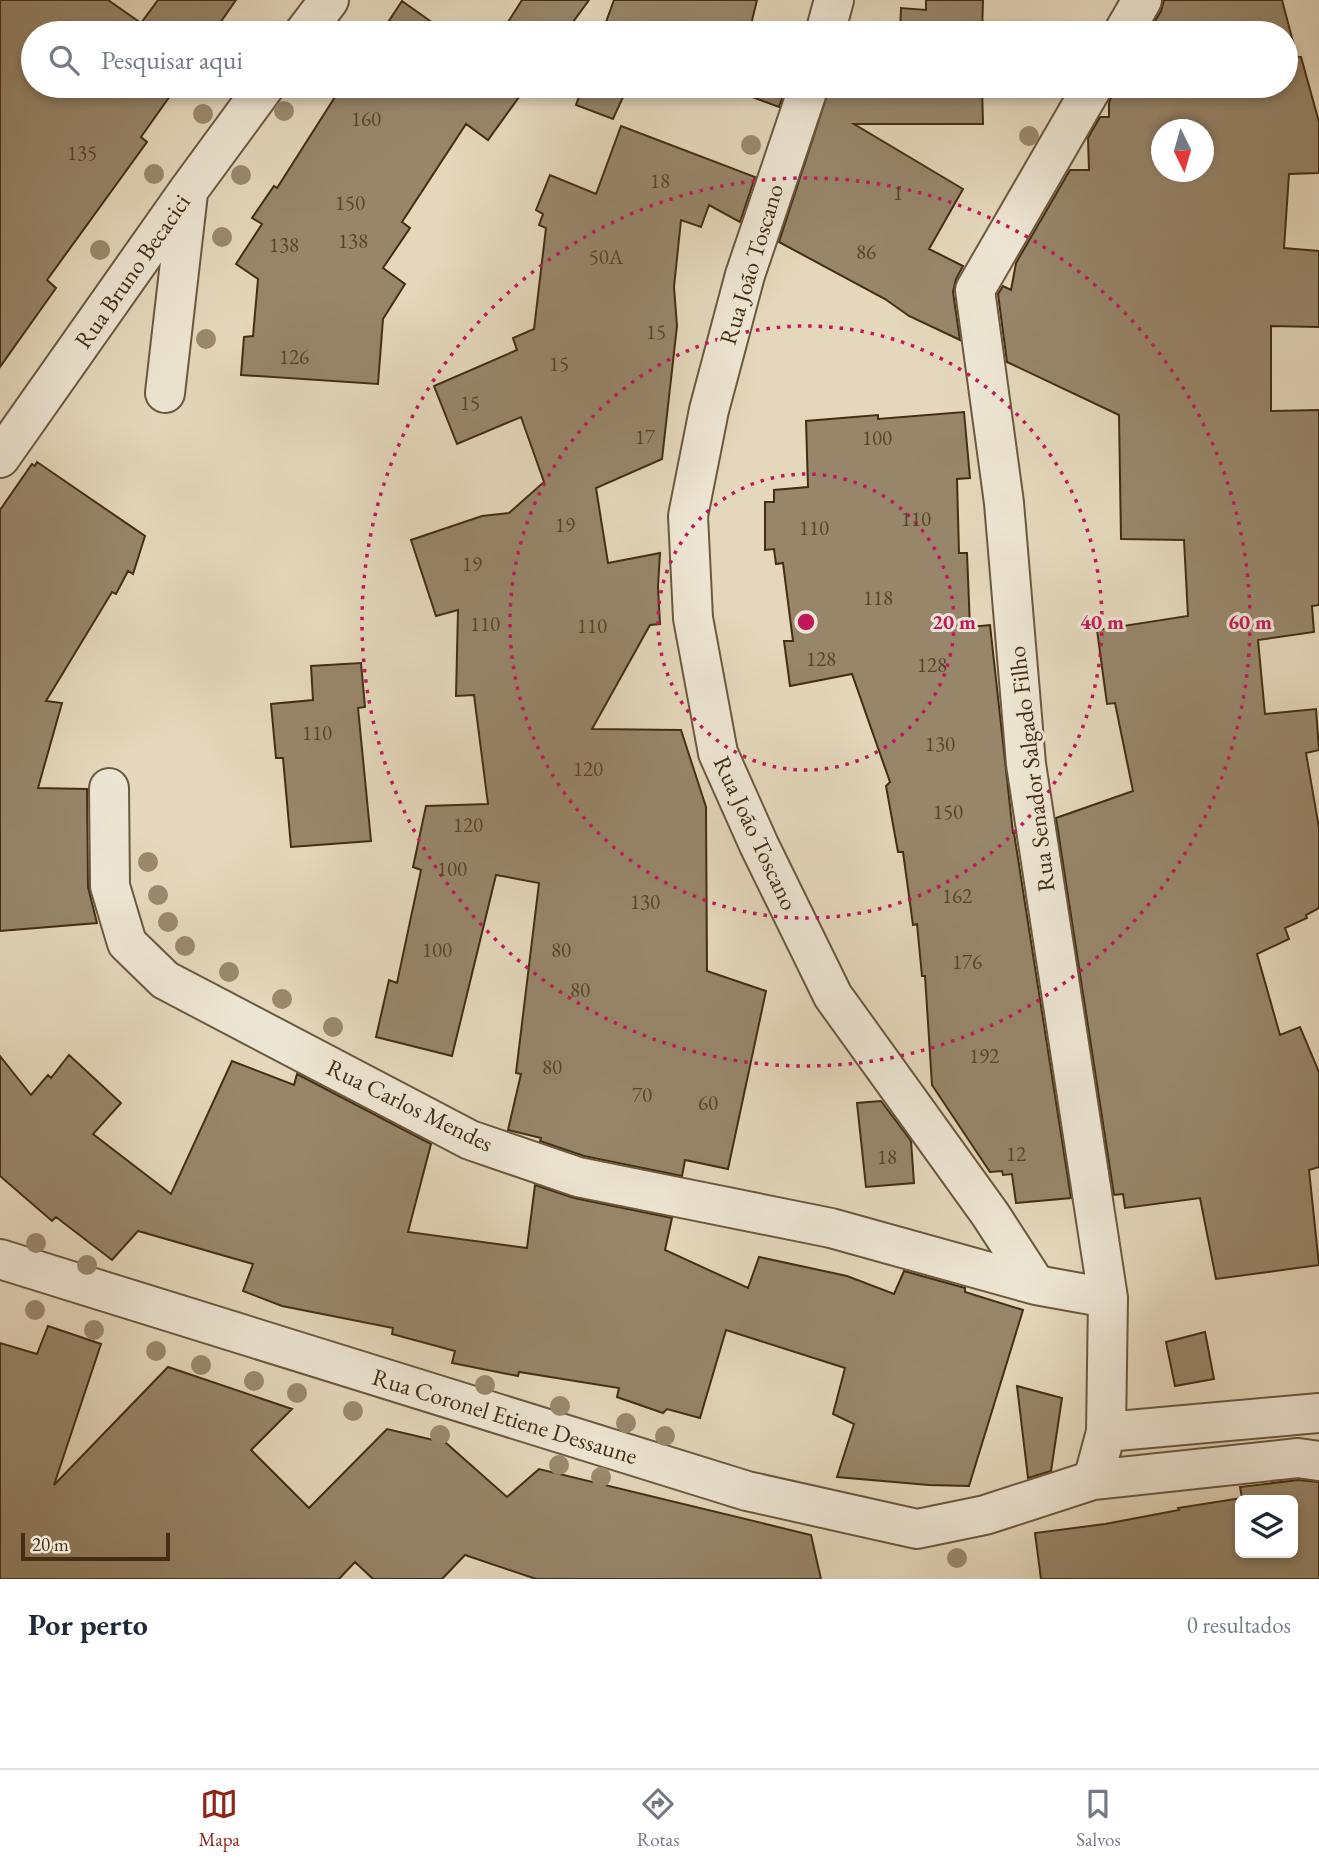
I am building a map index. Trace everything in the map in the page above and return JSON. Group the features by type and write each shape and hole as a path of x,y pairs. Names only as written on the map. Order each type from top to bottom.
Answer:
{"street":[{"path":"313,21 329,0"},
{"path":"828,21 834,0"},
{"path":"1130,21 1142,0"},
{"name":"Rua Bruno Becacici","path":"0,458 256,98"},
{"name":"Rua João Toscano","path":"805,98 745,275 709,410 688,516 693,618 718,753 759,845 833,996 990,1214 1036,1285"},
{"name":"Rua Senador Salgado Filho","path":"1086,98 975,290 1004,503 1026,764 1108,1298 1106,1432 1093,1480"},
{"path":"165,393 188,191"},
{"name":"Rua Carlos Mendes","path":"109,788 110,886 127,943 165,980 470,1140 578,1177 831,1228 1036,1285"},
{"name":"Rua Coronel Etiene Dessaune","path":"0,1259 747,1491 917,1529 985,1515 1093,1480"},
{"path":"1036,1285 1108,1298"},
{"path":"1106,1432 1319,1413"},
{"path":"1093,1480 1175,1469 1298,1458 1319,1461"}],"building":[{"path":"0,0 108,0 138,21 21,21 21,98 169,98 141,137 147,142 47,280 56,288 0,367"},
{"path":"158,0 236,0 221,21 142,21"},
{"path":"522,0 589,0 574,21 509,21"},
{"path":"614,0 757,0 752,21 606,21"},
{"path":"926,0 983,0 982,21 900,21 901,8 926,10"},
{"path":"1164,0 1282,0 1288,21 1155,21"},
{"path":"402,1 430,21 389,21"},
{"path":"1298,57 1301,57 1319,122 1319,173 1289,174 1284,248 1319,251 1319,327 1271,326 1271,411 1319,410 1319,605 1312,606 1314,632 1258,640 1265,714 1316,709 1319,750 1306,753 1319,828 1319,908 1306,915 1307,918 1285,928 1289,939 1257,954 1280,1035 1300,1027 1319,1072 1319,1167 1309,1170 1319,1265 1216,1279 1200,1198 1125,1208 1123,1194 1114,1195 1056,818 1133,791 1115,703 1107,704 1097,630 1188,616 1184,540 1121,539 1119,415 1007,362 998,294 1003,286 1011,290 1016,263 1070,170 1089,170 1088,138 1100,117 1109,117 1111,98 1298,98"},
{"path":"334,98 518,98 488,140 466,124 402,222 410,228 383,268 405,284 383,319 378,384 241,375 244,337 253,336 258,279 236,264 262,224 252,218 274,186 277,188"},
{"path":"579,98 623,98 613,119 576,105"},
{"path":"755,98 782,98 779,107"},
{"path":"826,98 982,98 983,124 854,124 963,189 929,249 963,266 953,292 960,340 909,316 885,299 779,242"},
{"path":"621,126 755,177 740,222 709,205 701,227 681,220 674,287 677,326 662,459 596,488 608,563 660,553 660,624 650,625 592,729 681,730 706,807 707,971 766,991 728,1169 685,1160 682,1176 584,1156 540,1141 541,1138 508,1130 521,1074 516,1073 539,883 496,875 452,1056 376,1037 389,980 397,983 421,870 413,867 426,806 488,804 474,695 456,696 458,610 436,616 411,540 482,516 509,513 544,482 521,417 457,444 434,386 517,350 513,338 534,329 546,228 539,225 543,214 536,210 550,175 596,194"},
{"path":"964,412 970,478 957,479 959,553 967,553 970,627 990,625 1013,833 1071,1198 1016,1203 1012,1174 990,1172 932,1085 925,976 922,976 917,924 913,925 903,852 898,852 886,786 890,782 852,674 790,686 784,641 793,641 783,563 776,564 774,549 765,550 765,502 774,502 774,490 808,487 806,421"},
{"path":"37,462 145,536 133,574 128,571 116,594 112,592 46,701 62,703 38,788 87,789 88,887 97,923 0,931 0,510 32,464 35,466"},
{"path":"361,663 365,707 358,708 371,841 291,847 283,758 276,758 271,704 313,700 311,666"},
{"path":"69,1055 121,1103 93,1134 171,1194 232,1061 294,1085 297,1074 431,1144 408,1232 527,1248 535,1185 574,1198 672,1218 665,1250 748,1288 759,1257 847,1276 894,1294 904,1271 965,1288 965,1292 1023,1310 969,1486 837,1477 854,1424 833,1414 845,1368 726,1330 700,1418 667,1409 663,1413 617,1397 619,1388 519,1372 518,1376 452,1363 455,1351 392,1334 393,1328 282,1306 243,1291 253,1264 138,1231 112,1260 56,1217 52,1221 0,1176 0,1056 31,1095 48,1075 51,1078"},
{"path":"881,1101 911,1141 914,1183 866,1187 857,1103"},
{"path":"48,1326 101,1344 54,1485 168,1367 292,1409 251,1450 309,1508 387,1429 446,1443 507,1497 539,1469 811,1535 821,1579 536,1579 465,1555 442,1579 373,1579 355,1562 339,1579 0,1579 0,1343 37,1354"},
{"path":"1205,1332 1214,1379 1175,1386 1166,1342"},
{"path":"1017,1386 1062,1398 1051,1471 1028,1478"},
{"path":"1298,1480 1319,1482 1319,1579 1041,1579 1035,1533 1105,1524 1235,1499 1235,1558 1298,1558 1298,1495 1241,1495 1240,1487"}]}
